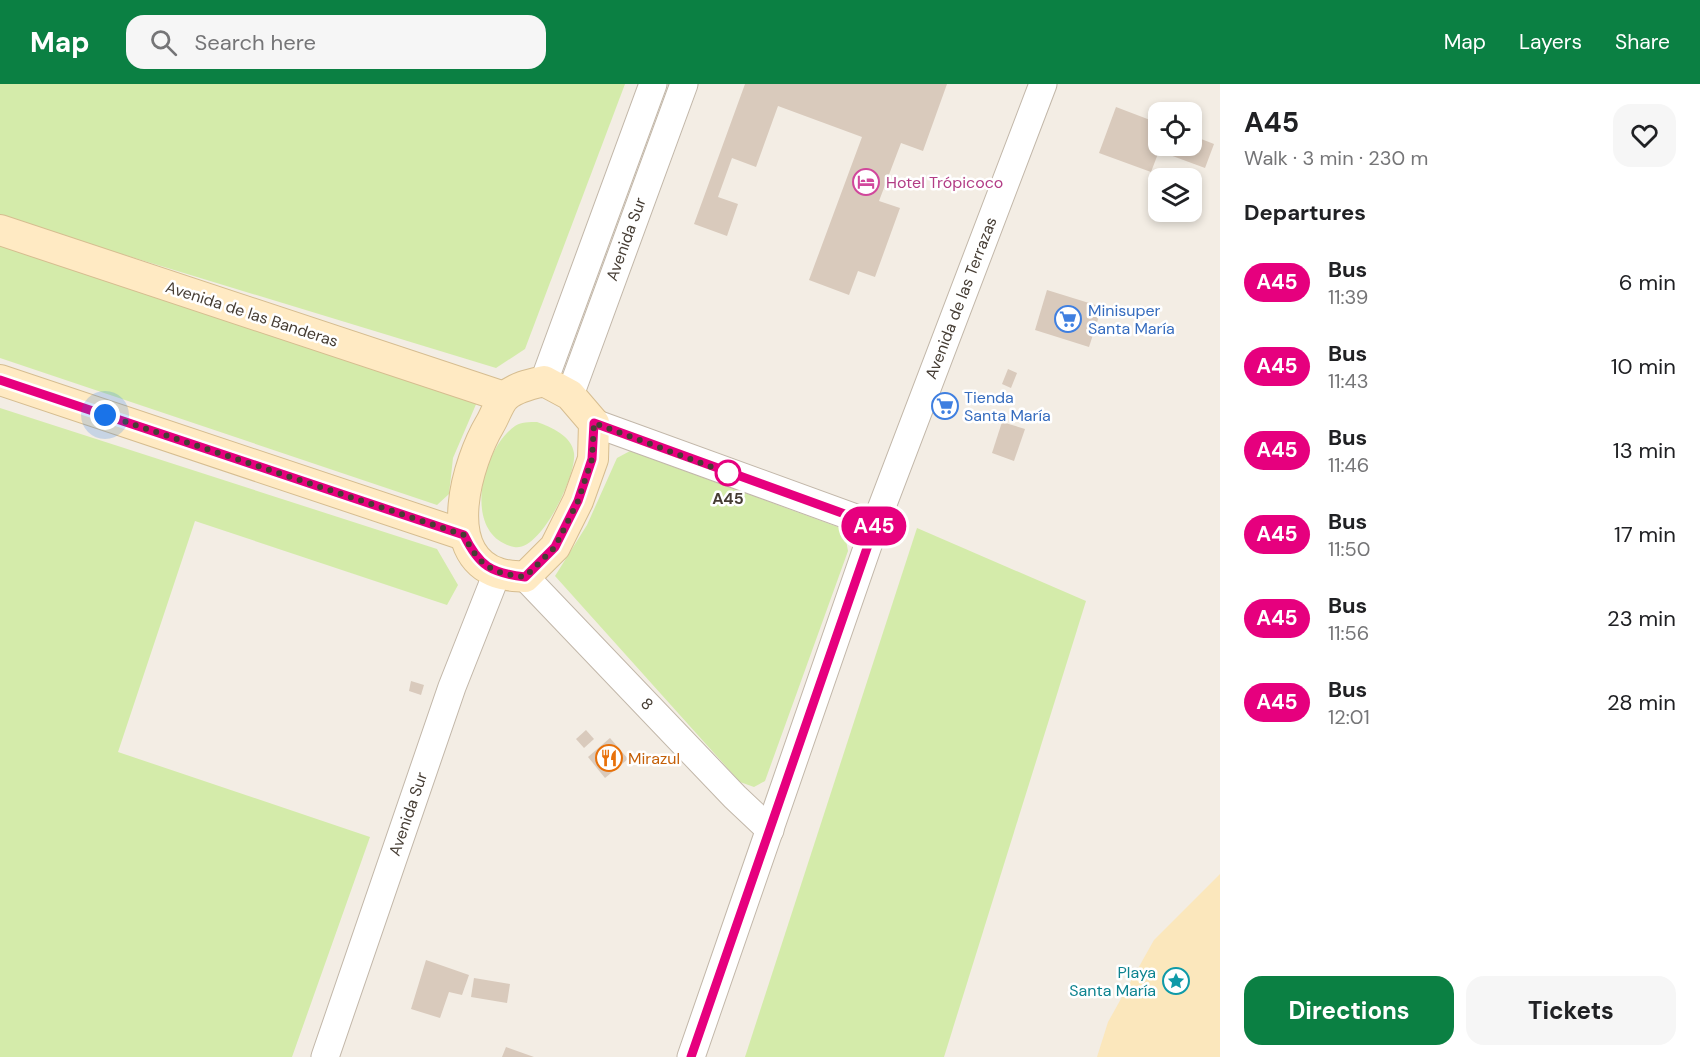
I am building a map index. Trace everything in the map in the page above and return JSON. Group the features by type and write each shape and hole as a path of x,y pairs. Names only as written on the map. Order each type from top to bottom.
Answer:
{"main road":[{"name":"Avenida de las Banderas","path":"0,230 504,397"},
{"path":"0,380 464,535"},
{"path":"511,575 474,556 464,535 464,491 480,440 504,397 524,385 544,381 570,395 594,423"},
{"name":"Avenida Sur","path":"511,575 555,547 578,501 592,459 594,423"}],"street":[{"name":"Avenida Sur","path":"544,381 653,84"},
{"name":"Avenida Sur","path":"570,395 684,84"},
{"name":"Avenida de las Terrazas","path":"691,1057 875,525 1043,84"},
{"path":"594,423 875,525"},
{"name":"Avenida Sur","path":"325,1057 452,687 511,575"},
{"name":"8","path":"511,575 770,830"}],"green space":[{"path":"0,84 625,84 525,349 496,368 0,217"},
{"path":"0,245 477,402 453,458 449,494 437,505 0,358"},
{"path":"0,408 437,549 458,585 447,605 195,521 118,752 370,837 292,1057 0,1057"},
{"path":"537,422 565,437 574,453 573,464 563,494 545,526 524,546 514,547 497,539 487,526 482,510 482,491 493,453 503,438 517,425"},
{"path":"630,451 838,527 846,540 848,551 765,781 754,787 740,782 555,576 587,525 617,458"},
{"path":"917,528 1086,601 944,1057 745,1057"}],"sand":[{"name":"Playa Santa María","path":"1220,874 1220,1057 1097,1057 1108,1022 1154,940"}],"building":[{"name":"Hotel Trópicoco","path":"745,84 947,84 923,151 901,143 879,201 900,208 875,277 858,271 849,295 809,280 862,137 778,106 756,167 732,158 718,197 738,204 727,236 694,224"},
{"path":"1116,107 1148,119 1148,156 1157,156 1153,168 1148,168 1148,171 1099,153"},
{"path":"1202,139 1214,144 1205,168 1173,156 1202,156"},
{"name":"Minisuper Santa María","path":"1047,290 1102,307 1089,347 1035,330"},
{"path":"1008,369 1017,373 1011,388 1002,384"},
{"path":"1002,422 1025,429 1014,461 992,453"},
{"path":"411,681 424,685 421,695 409,691"},
{"path":"586,730 594,739 584,748 576,739"},
{"path":"610,738 628,759 605,778 588,757"},
{"path":"426,960 469,975 462,995 449,992 440,1018 411,1009"},
{"path":"474,978 510,984 507,1003 471,997"},
{"path":"506,1047 534,1057 502,1057"}],"bus line":[{"name":"A45","path":"0,380 464,535 474,556 497,573 525,577 555,547 578,501 592,459 594,423 875,525 691,1057"}],"place":[{"name":"Hotel Trópicoco","path":"866,182"},
{"name":"Minisuper Santa María","path":"1068,319"},
{"name":"Tienda Santa María","path":"945,406"},
{"name":"A45","path":"728,473"},
{"name":"Mirazul","path":"609,758"},
{"name":"Playa Santa María","path":"1176,981"}],"route":[{"path":"105,415 464,535 474,556 497,573 525,577 555,547 578,501 592,459 594,423 728,473"}]}
